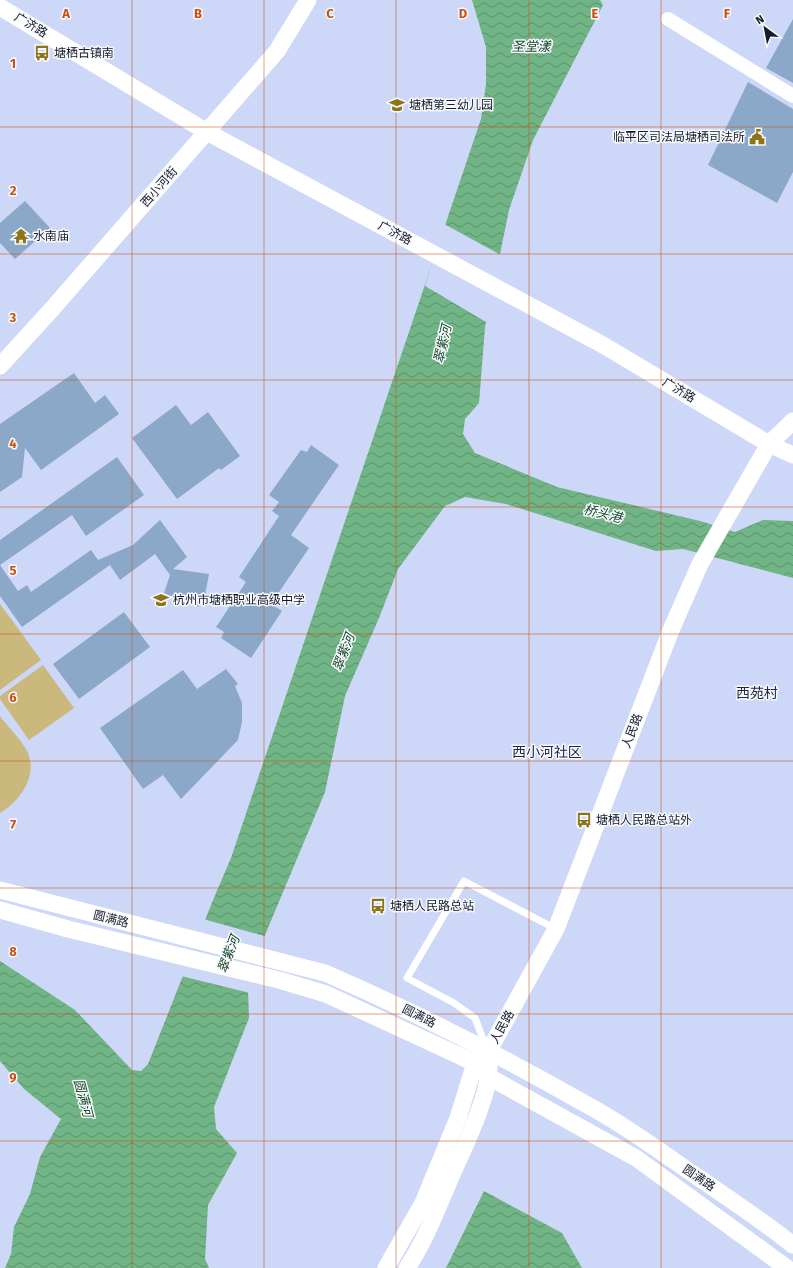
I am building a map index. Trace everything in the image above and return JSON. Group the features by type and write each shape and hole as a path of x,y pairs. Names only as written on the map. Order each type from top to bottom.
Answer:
{"street":[{"name":"西小河街","path":"0,366 52,309 278,51 308,0"},
{"name":"广济路","path":"6,6 207,132 603,345 769,444 793,455"},
{"path":"668,19 793,96"},
{"name":"人民路","path":"475,1063 488,1052 556,929 671,630 700,564 769,444 793,420"},
{"name":"圆满路","path":"0,890 325,973 374,994 418,1014 583,1102 660,1152 773,1229 793,1245"},
{"name":"圆满路","path":"0,910 68,929 279,980 326,994 362,1010 475,1063 489,1077 636,1158 787,1268"},
{"name":"人民路","path":"407,1268 429,1228 470,1132 489,1077 488,1052"},
{"path":"386,1268 423,1203 458,1118 475,1063"}],"lane":[{"path":"488,1052 475,1018 454,1003 407,978 464,881 556,929"}],"shaded area":[{"path":"0,604 41,660 0,690"},
{"path":"43,665 74,708 29,740 0,699 0,696"},
{"path":"0,716 27,751 31,769 26,786 14,802 0,813"}],"water":[{"path":"472,0 600,0 603,5 533,140 509,210 485,327 479,403 465,419 463,434 475,453 557,487 700,521 735,532 763,520 793,521 793,578 683,549 656,551 506,504 465,497 445,506 398,569 379,618 345,696 325,792 252,966 248,991 249,1018 214,1107 216,1129 237,1153 208,1205 205,1259 209,1268 5,1268 11,1254 14,1227 30,1194 40,1157 61,1119 24,1089 0,1061 0,961 75,1010 132,1070 141,1071 148,1064 231,858 481,119 486,84 486,47"},
{"path":"484,1191 562,1233 582,1268 446,1268"}],"pier":[{"path":"444,224 501,255 491,308 486,322 425,286"},
{"path":"203,919 268,937 254,967 250,993 181,976"}],"building":[{"path":"793,19 793,83 766,68"},
{"name":"临平区司法局塘栖司法所","path":"748,82 793,109 793,172 777,203 708,165"},
{"name":"水南庙","path":"25,201 50,228 15,259 0,243 0,223"},
{"path":"74,373 95,403 105,395 119,414 41,470 25,448 22,477 0,492 0,424"},
{"path":"176,405 191,425 208,412 240,456 221,470 219,468 177,499 132,438"},
{"path":"311,445 339,465 291,535 309,548 271,604 282,611 251,658 221,638 224,632 216,627 246,582 239,577 279,516 272,511 279,502 269,495 301,450 307,452"},
{"path":"117,457 144,495 86,536 72,515 0,565 0,540"},
{"path":"160,520 187,557 173,569 209,574 205,595 198,607 164,593 170,575 155,554 120,580 110,565 22,627 0,596 0,565 18,591 27,585 31,592 91,550 98,560 133,545"},
{"path":"124,612 150,647 79,699 53,664"},
{"path":"226,669 238,684 235,686 242,703 242,722 238,740 181,799 163,775 143,789 100,728 183,670 197,689"}],"place":[{"name":"塘栖古镇南","path":"42,53"},
{"name":"塘栖第三幼儿园","path":"397,105"},
{"name":"临平区司法局塘栖司法所","path":"757,137"},
{"name":"水南庙","path":"21,236"},
{"name":"杭州市塘栖职业高级中学","path":"161,600"},
{"name":"塘栖人民路总站外","path":"584,820"},
{"name":"塘栖人民路总站","path":"378,906"}],"district":[{"name":"西苑村","path":"757,693"},
{"name":"西小河社区","path":"547,752"}],"water label":[{"name":"圣堂漾","path":"531,46"},
{"name":"翠紫河","path":"442,344"},
{"name":"桥头港","path":"603,513"},
{"name":"翠紫河","path":"343,652"},
{"name":"翠紫河","path":"228,954"},
{"name":"圆满河","path":"84,1098"}]}
